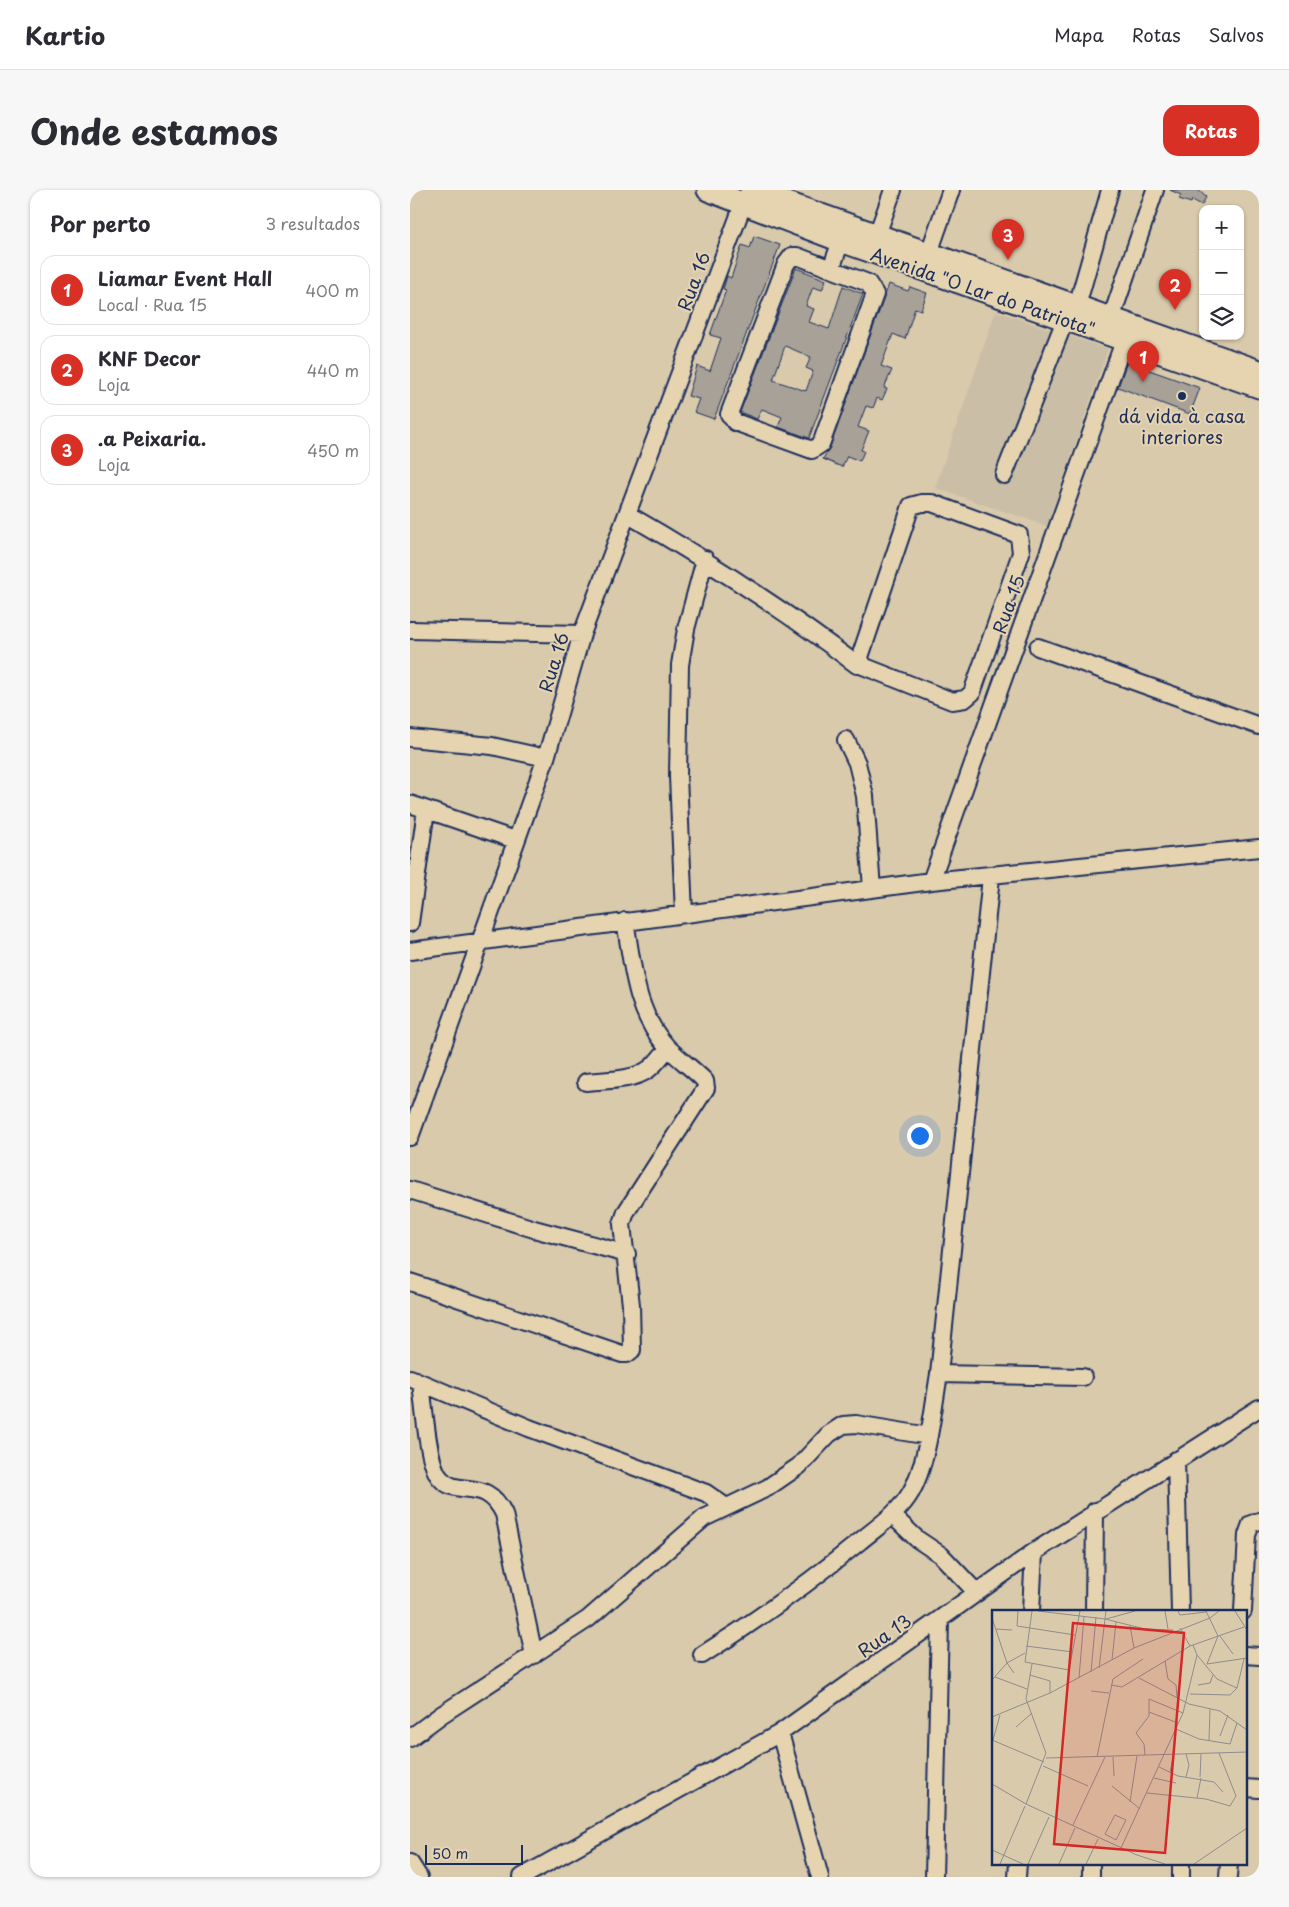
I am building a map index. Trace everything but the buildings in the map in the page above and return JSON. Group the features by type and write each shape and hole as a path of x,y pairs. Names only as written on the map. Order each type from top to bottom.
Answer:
{"main road":[{"name":"Avenida \"O Lar do Patriota\"","path":"708,190 747,196 877,235 929,253 1071,313 1124,341 1259,387"},
{"name":"Avenida \"O Lar do Patriota\"","path":"747,196 841,241 1071,313 1111,319 1259,371"}],"street":[{"path":"877,235 893,190"},
{"path":"929,253 951,190"},
{"path":"1004,476 1071,313 1110,190"},
{"path":"1111,319 1156,190"},
{"name":"Rua 16","path":"410,1137 546,758 582,634 747,196"},
{"path":"831,269 841,241"},
{"path":"797,256 831,269 868,283 873,288 874,300 821,444 812,450 736,422 729,414 788,259 797,256"},
{"name":"Rua 15","path":"931,881 1124,341"},
{"path":"922,503 932,504 1019,535 1021,553 989,644 972,692 965,699 952,700 863,666 860,657 862,648 911,506 922,503"},
{"path":"627,514 705,559 778,607 857,665"},
{"path":"684,914 678,776 680,665 686,629 705,559"},
{"path":"410,630 582,634"},
{"path":"989,644 1012,650"},
{"path":"1038,647 1259,726"},
{"path":"410,738 492,746 546,758"},
{"path":"846,740 857,763 863,787 872,889"},
{"path":"410,804 516,840"},
{"path":"410,922 426,810"},
{"path":"410,950 931,881 991,877 1259,848"},
{"path":"702,1655 749,1625 838,1560 892,1515 910,1492 929,1436 939,1374 991,877"},
{"path":"410,1282 627,1354 632,1350 634,1343 627,1254 622,1224 626,1212 706,1088 705,1081 668,1048 651,1026 636,989 625,921"},
{"path":"586,1082 620,1079 641,1074 650,1069 668,1048"},
{"path":"410,1190 534,1229 627,1254"},
{"path":"939,1374 1083,1377"},
{"path":"415,1381 529,1428 706,1493 726,1507"},
{"path":"415,1381 432,1460 440,1478 453,1486 482,1490 493,1496 504,1514 534,1655"},
{"name":"Rua 13","path":"522,1877 780,1733 940,1621 1034,1552 1095,1511 1259,1408"},
{"path":"410,1738 441,1715 588,1619 704,1518 767,1488 799,1466 829,1434 843,1426 856,1424 929,1436"},
{"path":"1176,1460 1180,1610"},
{"path":"1094,1610 1095,1511"},
{"path":"892,1515 917,1539 941,1555 977,1593"},
{"path":"1243,1610 1247,1535 1251,1524 1259,1521"},
{"path":"1031,1610 1034,1552"},
{"path":"934,1877 940,1621"},
{"path":"1246,1656 1259,1656"},
{"path":"780,1733 820,1877"},
{"path":"1246,1788 1259,1789"},
{"path":"410,1864 419,1877"},
{"path":"1017,1877 1018,1864"},
{"path":"1091,1864 1091,1877"},
{"path":"1180,1877 1181,1864"},
{"path":"1228,1877 1229,1864"}],"shaded area":[{"path":"996,311 1108,349 1047,526 935,488"}],"place":[{"name":".a Peixaria.","path":"1008,260"},
{"name":"KNF Decor","path":"1175,310"},
{"name":"Liamar Event Hall","path":"1143,382"},
{"name":"dá vida à casa interiores","path":"1182,396"}]}
